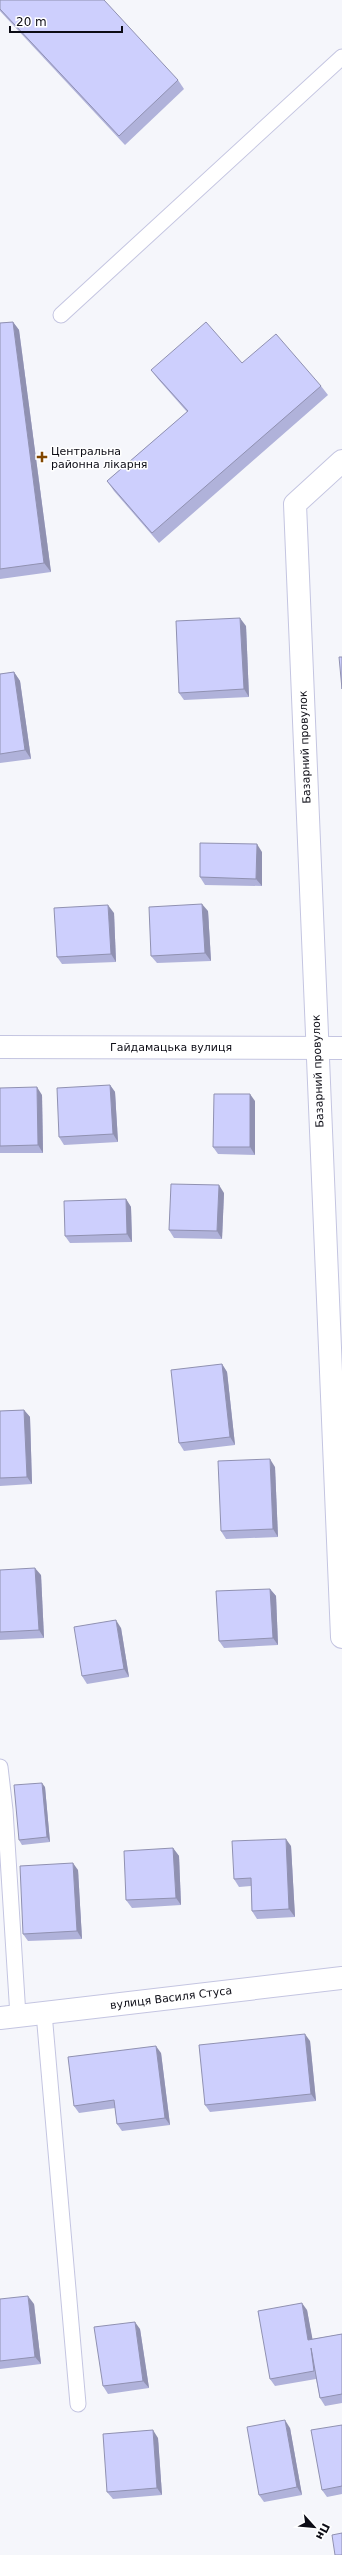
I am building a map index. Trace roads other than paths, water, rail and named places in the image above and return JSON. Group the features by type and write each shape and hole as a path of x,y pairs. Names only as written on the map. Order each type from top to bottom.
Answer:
{"street":[{"name":"Базарний провулок","path":"342,461 295,504 342,1637"},
{"name":"Гайдамацька вулиця","path":"0,1047 342,1048"},
{"name":"вулиця Василя Стуса","path":"9,2017 342,1978"}],"lane":[{"path":"61,315 342,57"},
{"path":"0,1767 5,1810 9,2017"},
{"path":"44,2013 78,2404"}],"place":[{"name":"Центральна районна лікарня","path":"42,457"}]}
